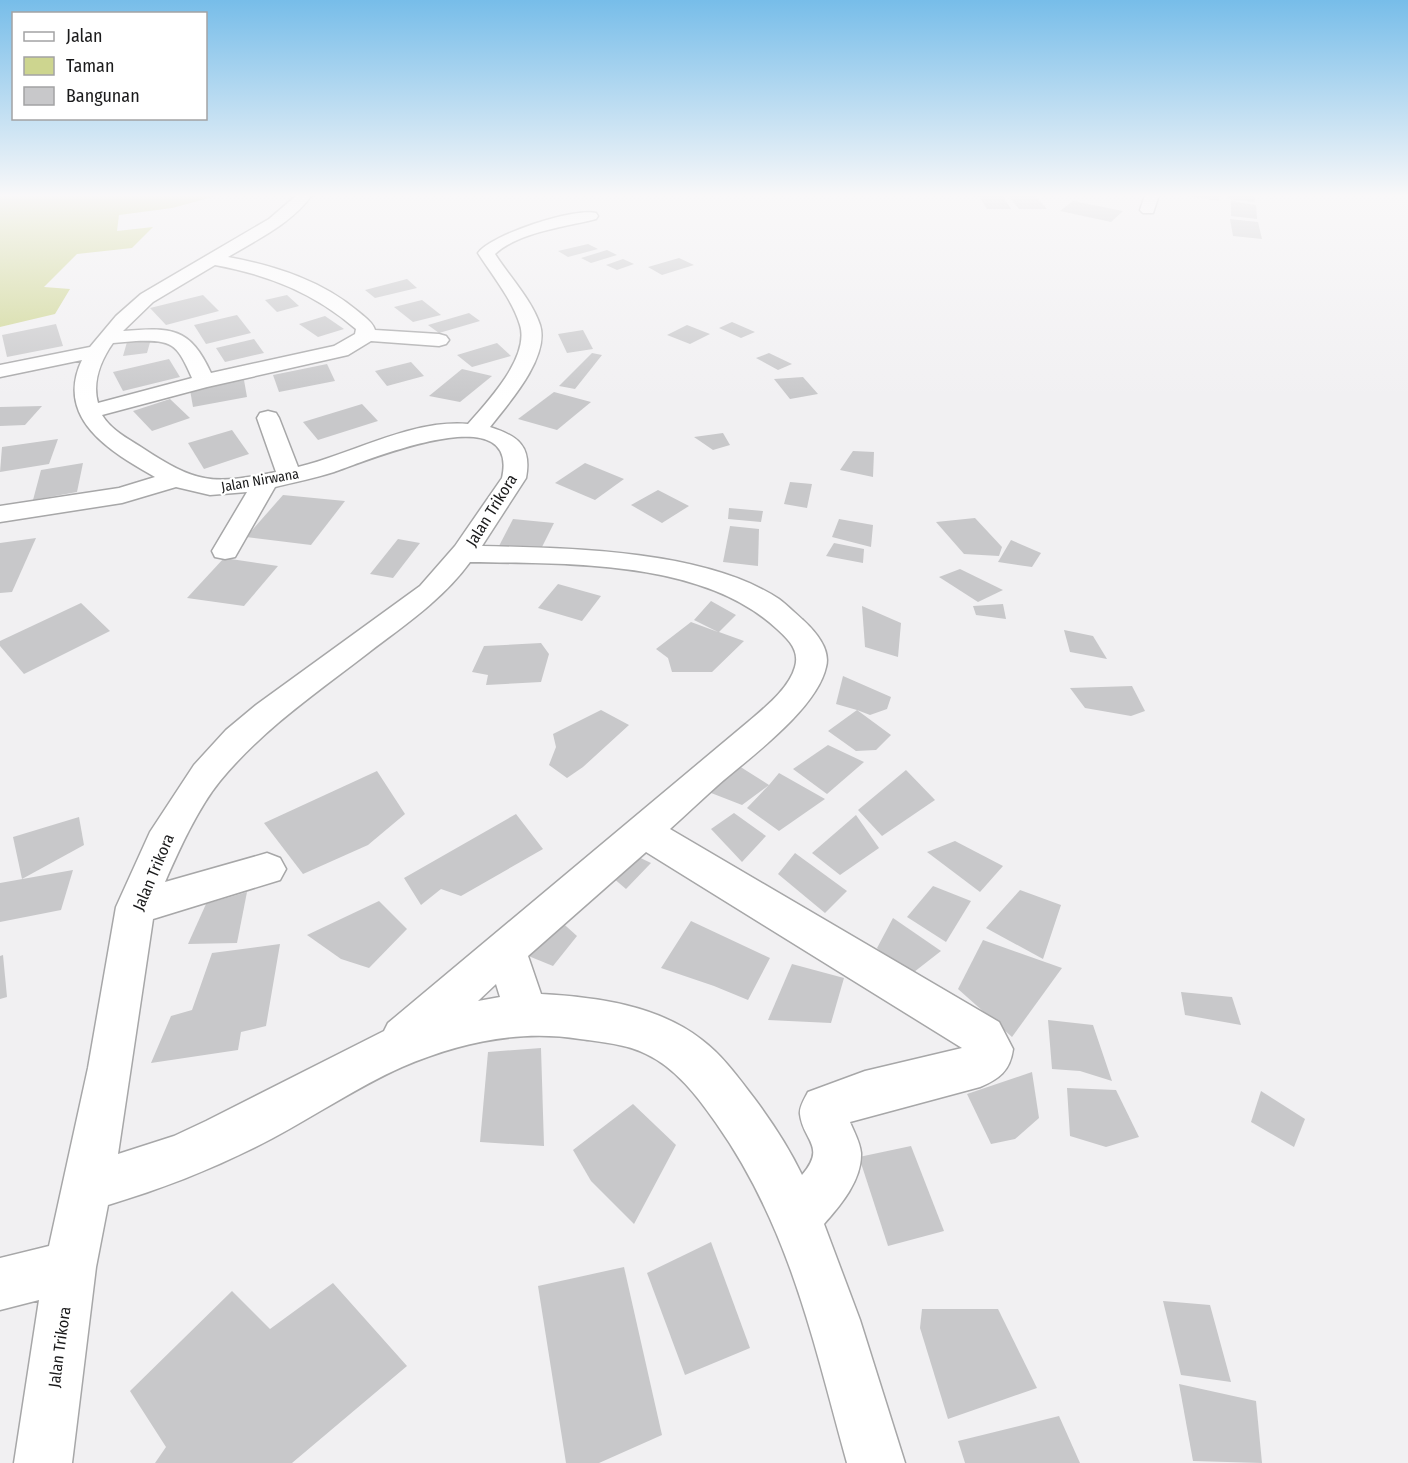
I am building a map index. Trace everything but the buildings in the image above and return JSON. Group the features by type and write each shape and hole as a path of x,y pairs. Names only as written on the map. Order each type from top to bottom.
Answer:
{"street":[{"path":"205,263 147,298 129,313 103,344 86,379 85,396 89,412 204,381 341,351 356,344 365,335 366,328 351,314 302,283 260,268 235,263"},
{"path":"482,432 530,351 532,326 492,263"},
{"path":"365,335 439,340"},
{"path":"0,370 103,344 158,336 177,339 185,345 204,381"},
{"name":"Jalan Nirwana","path":"89,412 104,433 154,466 189,483 210,488 278,478 436,433 482,432"},
{"path":"225,551 278,478 268,418"},
{"name":"Jalan Trikora","path":"44,1463 70,1267 88,1187 110,1068 135,907 163,843 186,802 206,774 238,739 267,713 430,592 463,554 514,478 518,463 516,453 508,442 482,432"},
{"path":"0,514 122,495 178,478"},
{"path":"387,1051 644,832 778,714 807,676 812,662 810,648 788,619 767,603 741,590 696,576 640,565 569,557 463,554"},
{"path":"644,832 984,1037 991,1049 990,1057 980,1065 865,1094 824,1108 837,1154 833,1169 824,1186 797,1216"},
{"path":"135,907 267,869"},
{"path":"506,950 526,1013"},
{"path":"88,1187 137,1174 223,1138 387,1051 468,1022 502,1015 553,1013 633,1028 669,1042 701,1067 734,1107 760,1145 797,1216 811,1250 876,1463"},
{"path":"0,1284 70,1267"}],"green space":[{"path":"0,263 68,263 44,287 70,289 55,314 0,327"}]}
